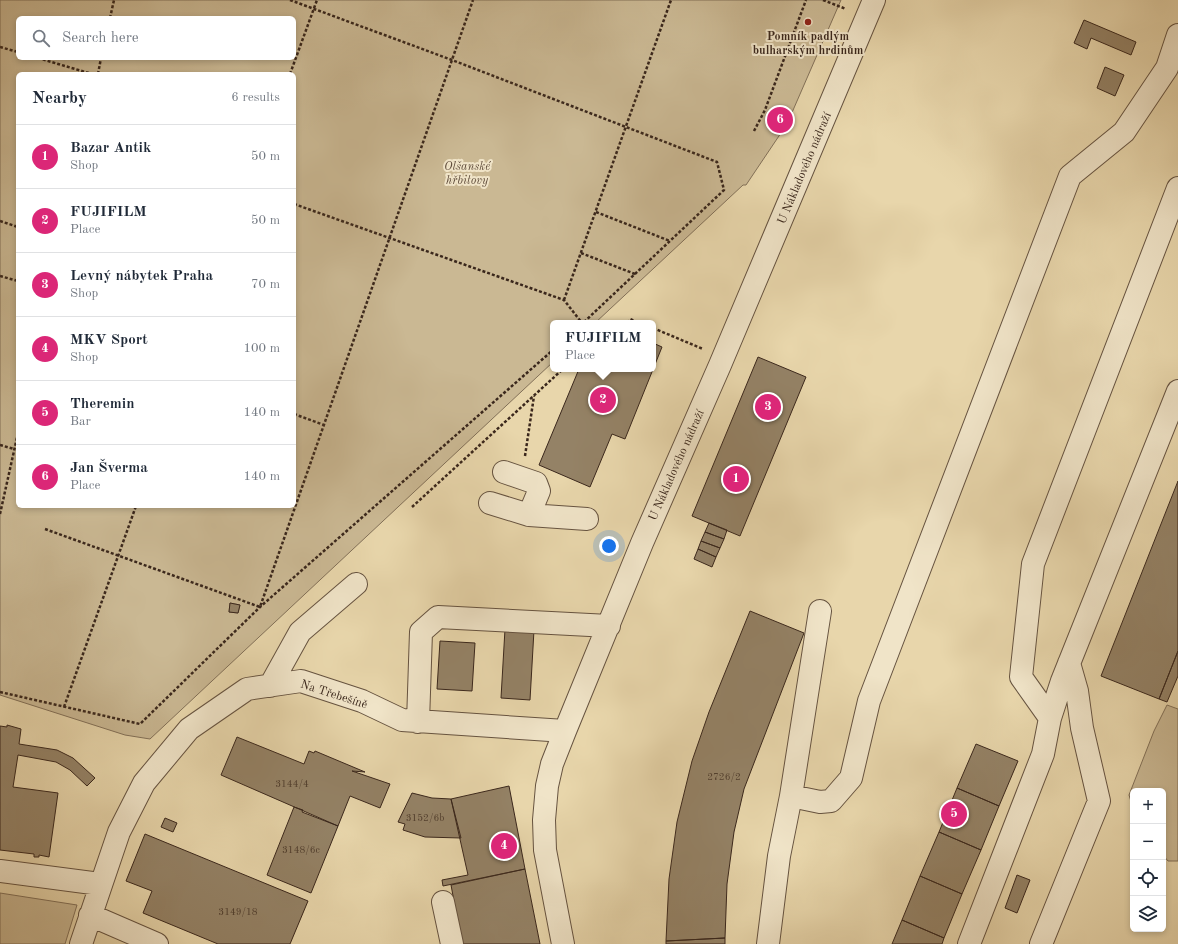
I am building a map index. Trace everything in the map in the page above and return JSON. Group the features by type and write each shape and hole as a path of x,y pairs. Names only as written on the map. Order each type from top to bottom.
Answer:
{"street":[{"name":"U Nákladového nádraží","path":"563,944 545,850 544,820 547,786 552,764 564,731 642,544 720,366 874,0"},
{"path":"791,796 820,802 830,801 851,778 869,701 1070,176 1124,132 1168,68 1178,35"},
{"path":"1050,718 1021,678 1033,564 1178,188"},
{"path":"969,944 1043,754 1050,718 1069,663 1178,391"},
{"path":"504,472 536,483 539,491 529,515"},
{"path":"490,503 529,515 586,519"},
{"path":"270,686 300,632 356,584"},
{"path":"768,944 779,856 791,796 820,611"},
{"path":"418,722 421,632 438,617 609,626"},
{"path":"1041,944 1099,801 1082,728 1077,691 1069,663"},
{"name":"Na Třebešíně","path":"81,944 100,884 119,832 144,783 189,729 247,689 300,681 362,701 402,720 564,731"},
{"path":"0,871 100,884"},
{"path":"443,902 452,944"},
{"path":"90,915 157,944"}],"path":[{"path":"110,16 114,0"},
{"path":"290,0 452,60 718,162 724,190 586,320"},
{"path":"296,58 317,0"},
{"path":"296,505 473,0"},
{"path":"564,300 671,0"},
{"path":"754,131 765,110 806,0"},
{"path":"823,0 846,9"},
{"path":"0,47 16,51"},
{"path":"45,60 85,72"},
{"path":"98,72 101,60"},
{"path":"291,72 295,60"},
{"path":"296,205 564,300 580,320"},
{"path":"596,212 670,241"},
{"path":"0,221 16,225"},
{"path":"589,318 664,247"},
{"path":"581,253 635,274"},
{"path":"0,276 16,280"},
{"path":"656,329 703,349"},
{"path":"0,692 140,724 260,607 550,353"},
{"path":"412,507 560,372"},
{"path":"525,457 534,395"},
{"path":"296,415 324,425"},
{"path":"0,514 16,441"},
{"path":"0,445 14,449"},
{"path":"64,707 135,508"},
{"path":"260,607 295,508"},
{"path":"45,529 260,607"}],"green space":[{"name":"Olšanské hřbitovy","path":"0,0 841,0 787,124 746,185 743,185 598,320 550,320 550,365 150,739 125,735 0,695","holes":["230,603 240,605 238,613 229,612"]},
{"path":"1167,705 1178,709 1178,861 1168,861 1166,859 1166,788 1132,788 1154,731"},
{"path":"0,893 77,905 65,944 0,944"}],"building":[{"path":"1084,20 1136,42 1131,55 1091,38 1087,49 1074,43"},
{"path":"1105,67 1124,75 1115,96 1097,88"},
{"path":"656,344 662,347 656,362"},
{"path":"758,357 806,377 740,536 692,516"},
{"path":"578,372 652,372 625,439 612,434 590,487 539,465"},
{"path":"1178,481 1178,651 1159,699 1101,676"},
{"path":"709,523 727,530 724,539 705,532"},
{"path":"705,532 724,539 720,548 701,541"},
{"path":"701,541 720,548 716,557 698,549"},
{"path":"698,549 716,557 712,567 694,559"},
{"path":"230,603 240,605 238,613 229,612"},
{"path":"750,611 804,633 744,789 734,832 727,884 725,938 666,941 669,879 677,822 692,761 709,712"},
{"path":"505,629 534,630 530,700 501,698"},
{"path":"440,641 475,643 472,691 437,689"},
{"path":"1178,651 1178,676 1167,702 1159,699"},
{"path":"7,725 21,729 19,744 57,750 73,758 95,778 87,786 70,770 56,762 18,755 13,787 58,793 49,857 39,855 39,857 34,857 34,854 0,850 0,726 7,727"},
{"path":"237,737 304,764 309,751 314,753 315,751 365,772 352,771 390,784 380,808 350,796 338,826 221,775"},
{"path":"976,744 1018,761 999,806 957,788"},
{"path":"509,786 525,869 443,886 442,880 468,875 451,799"},
{"path":"957,788 999,806 981,850 939,832"},
{"path":"412,793 432,798 451,799 461,838 425,837 403,830 405,824 398,822"},
{"path":"294,807 303,810 302,812 338,826 311,893 267,875"},
{"path":"165,818 177,823 173,832 161,827"},
{"path":"939,832 981,850 962,894 920,876"},
{"path":"145,834 308,901 290,944 218,944 143,913 152,891 126,881"},
{"path":"525,869 540,944 462,944 451,885"},
{"path":"1017,875 1030,880 1017,913 1005,908"},
{"path":"920,876 962,894 944,938 902,920"},
{"path":"902,920 944,938 942,944 892,944"},
{"path":"725,938 725,944 666,944 666,941"}],"place":[{"name":"Pomník padlým bulharským hrdinům","path":"808,22"},
{"name":"Jan Šverma","path":"780,120"},
{"name":"FUJIFILM","path":"603,400"},
{"name":"Levný nábytek Praha","path":"768,407"},
{"name":"Bazar Antik","path":"736,479"},
{"name":"Theremin","path":"954,814"},
{"name":"MKV Sport","path":"504,846"}]}
